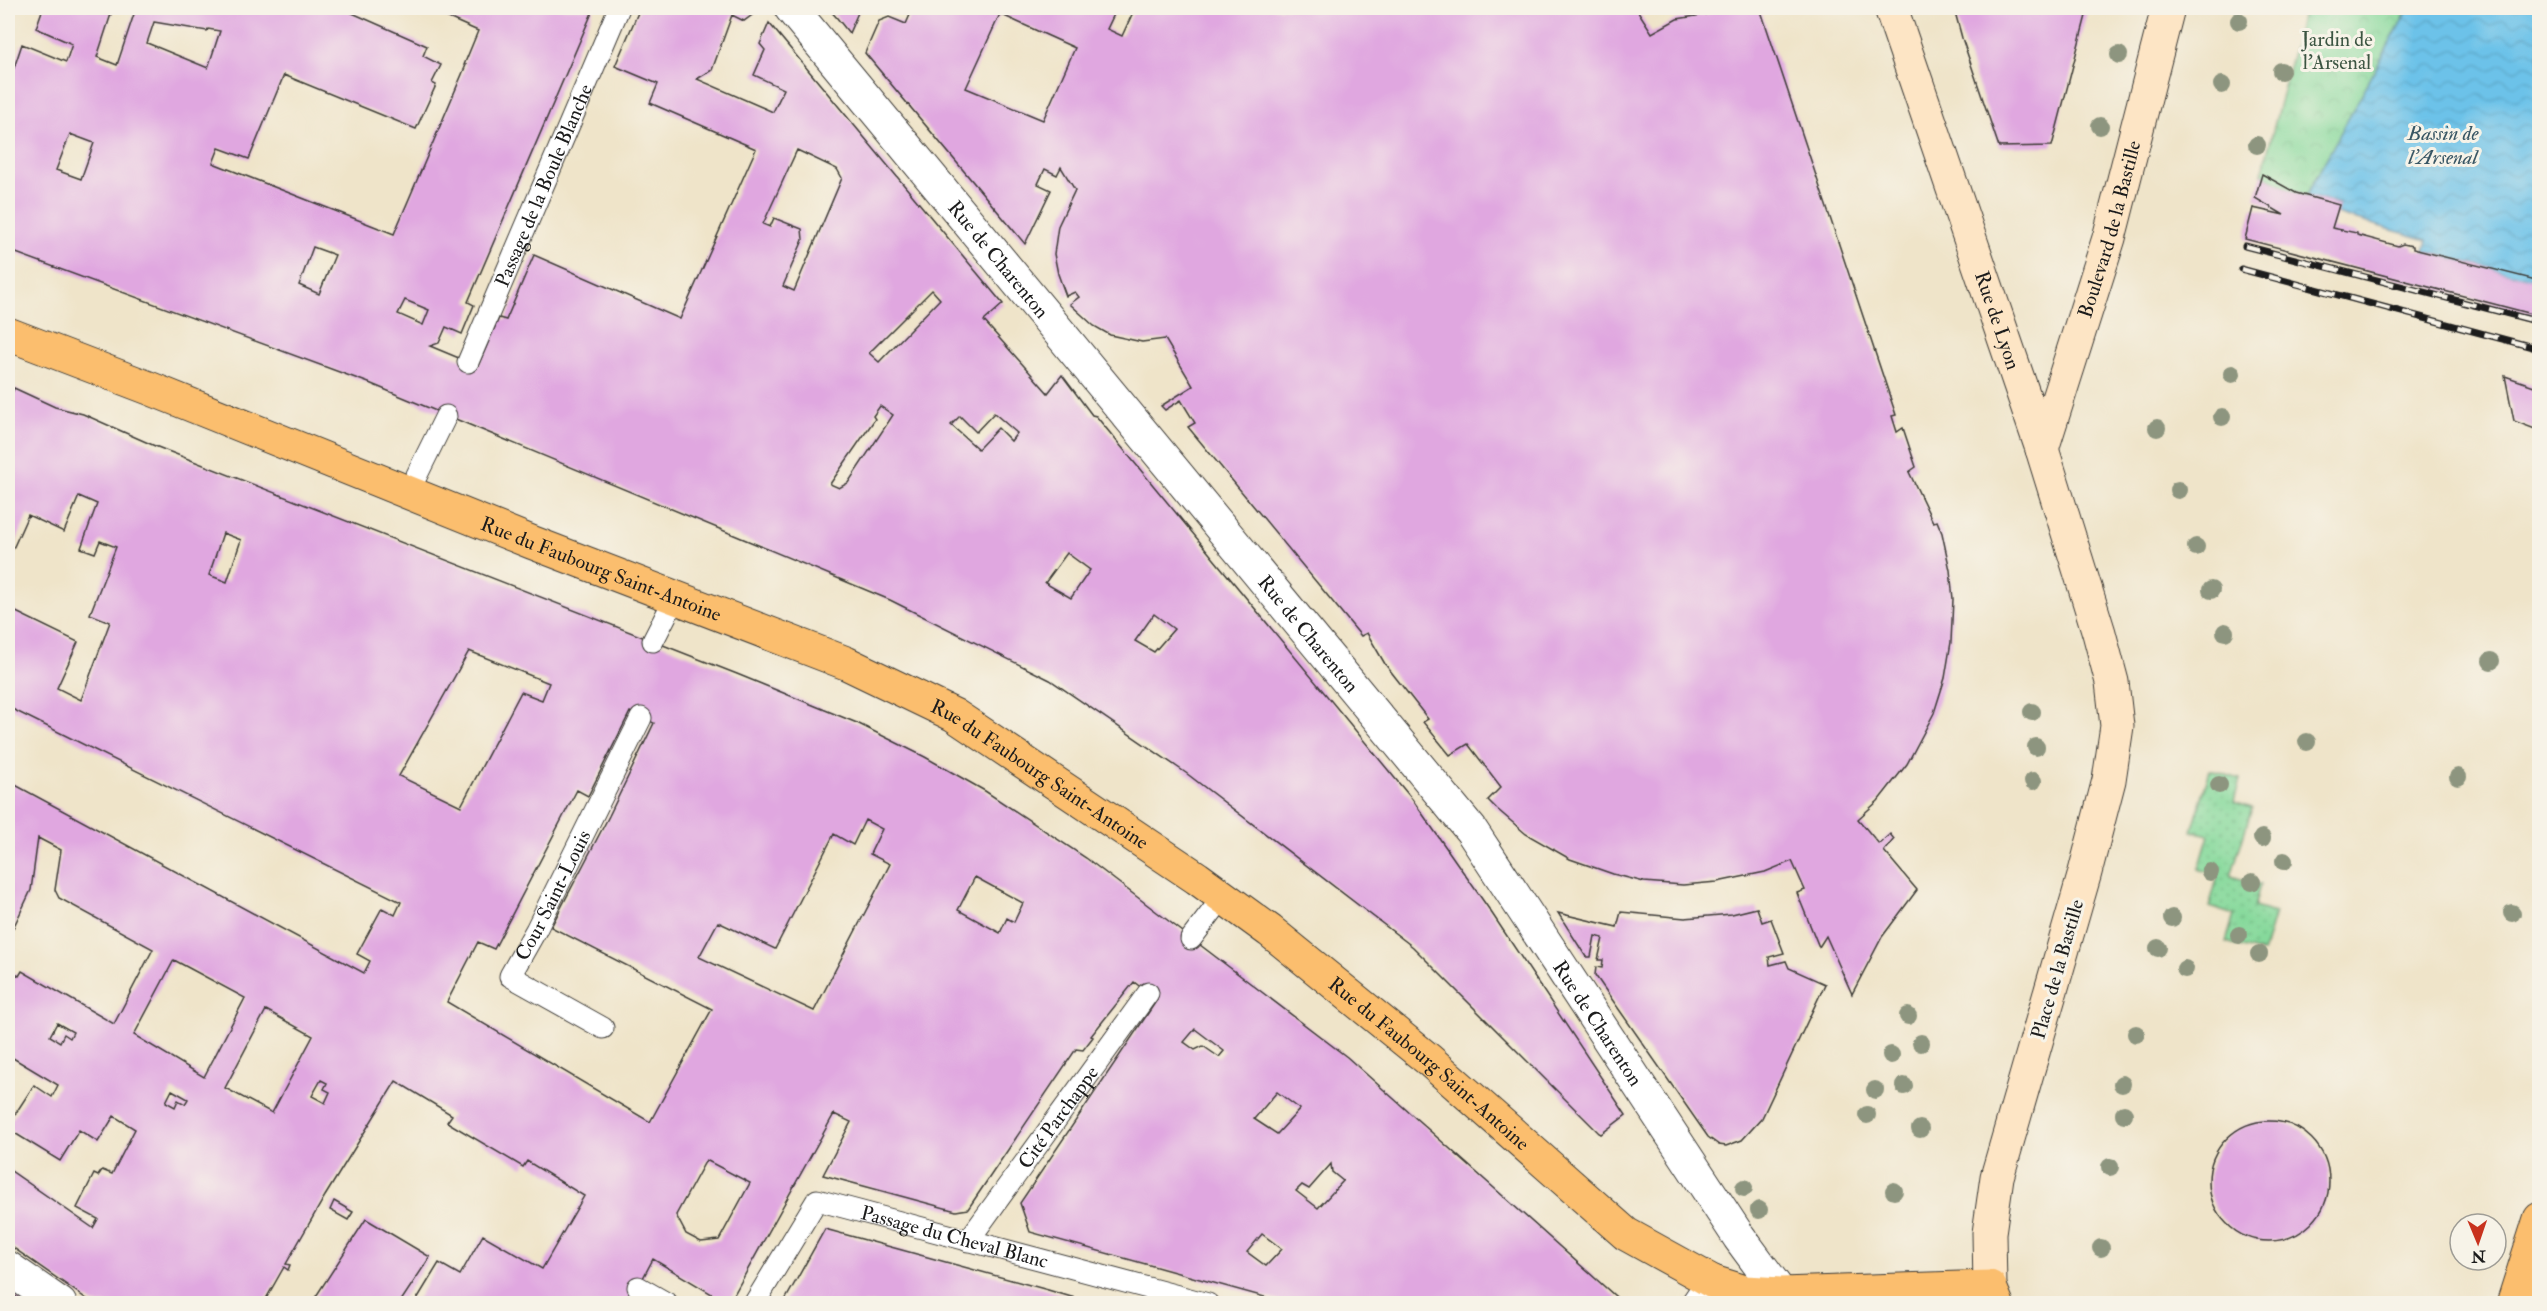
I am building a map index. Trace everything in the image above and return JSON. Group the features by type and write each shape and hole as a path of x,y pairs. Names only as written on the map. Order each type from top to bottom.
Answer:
{"main road":[{"name":"Rue de Lyon","path":"1891,8 2042,449 2099,633"},
{"name":"Boulevard de la Bastille","path":"2042,449 2109,238 2168,8"},
{"name":"Rue du Faubourg Saint-Antoine","path":"8,334 409,491 531,542 846,663 954,715 1223,897 1429,1060 1626,1234 1706,1293 1994,1295"},
{"name":"Place de la Bastille","path":"1994,1295 1989,1233 1997,1177 2081,887 2109,780 2117,726 2112,682 2099,633"},
{"path":"2513,1304 2538,1230"}],"street":[{"name":"Rue de Charenton","path":"791,8 1471,830 1739,1237 1781,1293"},
{"path":"8,1268 60,1304"}],"lane":[{"name":"Passage de la Boule Blanche","path":"468,362 618,8"},
{"path":"409,491 446,416"},
{"path":"653,641 676,596"},
{"name":"Cour Saint-Louis","path":"603,1028 510,976 536,930 641,718"},
{"path":"1191,939 1223,897"},
{"name":"Cité Parchappe","path":"968,1241 1148,993"},
{"name":"Passage du Cheval Blanc","path":"754,1304 817,1200 1208,1304"},
{"path":"638,1287 668,1304"}],"green space":[{"name":"Jardin de l'Arsenal","path":"2304,8 2409,8 2306,196 2262,174"},
{"path":"2210,770 2240,779 2234,802 2252,808 2231,876 2260,885 2254,907 2275,913 2263,953 2226,942 2234,915 2209,907 2218,876 2199,869 2209,835 2192,831"}],"water":[{"name":"Bassin de l'Arsenal","path":"2409,8 2539,8 2540,269 2538,269 2535,280 2424,251 2427,240 2336,214 2339,204 2306,196"}],"building":[{"path":"43,8 113,8 97,57 117,65 136,8 341,8 427,46 423,56 441,65 432,83 436,85 416,129 284,75 249,159 219,148 213,163 394,234 466,65 464,65 478,31 426,8 594,8 468,302 474,305 462,334 446,327 439,343 430,346 478,366 499,318 506,320 534,255 680,319 756,149 650,103 658,84 615,66 640,8 757,8 759,10 744,21 732,15 712,70 697,79 773,112 784,89 754,75 765,50 760,44 769,23 1003,304 984,321 1048,393 1062,375 1092,415 1096,416 1412,799 1489,909 1626,1115 1601,1134 1599,1133 1413,947 1186,773 1050,680 890,600 369,383 8,250 8,65 14,68 22,44 66,62 72,44 36,28","holes":["154,22 220,31 208,68 147,43","70,134 94,143 81,179 56,170","797,150 837,169 842,178 794,291 783,286 803,240 802,229 774,218 770,227 763,224","313,247 335,255 319,294 299,285","932,290 940,299 879,362 869,353","405,300 429,310 423,325 398,314","880,406 893,415 848,483 839,488 830,484 875,419 873,416","994,413 1017,433 1011,441 998,428 978,449 951,425 960,416 976,432","1067,553 1090,570 1071,598 1045,583","1154,614 1174,629 1154,652 1135,641"]},
{"path":"828,8 860,8 849,33 837,18"},
{"path":"913,8 1117,8 1107,29 1122,36 1135,8 1636,8 1652,33 1677,19 1708,14 1720,8 1760,8 1896,415 1892,416 1897,432 1903,428 1916,467 1909,472 1933,522 1937,521 1942,533 1950,570 1953,599 1951,642 1945,678 1934,713 1907,764 1878,801 1858,819 1879,844 1890,834 1894,839 1884,851 1917,890 1882,937 1852,994 1826,936 1819,947 1797,893 1805,890 1792,861 1765,872 1717,882 1683,885 1644,882 1570,859 1526,834 1488,800 1501,787 1468,744 1450,755 1423,722 1428,719 1385,664 1367,633 1361,636 1188,427 1195,423 1181,400 1165,410 1161,406 1193,386 1165,339 1142,342 1110,335 1094,326 1070,304 1079,297 1075,292 1066,296 1054,254 1058,226 1075,190 1061,167 1057,175 1045,169 1038,184 1051,190 1025,244 865,53 879,21 889,17 906,24","holes":["1000,14 1075,48 1043,120 966,88"]},
{"path":"1957,8 2088,8 2052,146 1999,147 1962,38 1955,12"},
{"path":"2262,174 2296,193 2339,205 2332,228 2398,246 2403,244 2413,246 2413,249 2540,281 2540,316 2245,239 2253,208 2284,215 2255,198"},
{"path":"2505,376 2540,388 2540,431 2514,421"},
{"path":"14,388 55,407 83,414 155,446 857,723 925,757 985,791 1086,858 1347,1057 1624,1304 1290,1304 1030,1232 1020,1203 1157,1000 1134,982 1091,1036 1093,1037 1083,1050 1076,1049 968,1209 956,1211 823,1175 851,1122 834,1114 732,1298 725,1302 653,1259 632,1299 633,1304 414,1304 439,1263 460,1275 483,1235 542,1269 584,1196 527,1161 523,1167 447,1122 452,1115 396,1081 286,1264 290,1265 288,1270 284,1267 263,1304 94,1304 8,1244 8,1169 93,1228 98,1219 77,1208 94,1174 98,1176 102,1170 112,1174 135,1129 114,1116 98,1142 79,1130 60,1161 8,1129 8,1125 34,1085 52,1097 58,1085 8,1055 8,970 19,976 22,971 114,1024 153,949 59,898 55,890 61,850 38,838 31,890 8,939 8,781 364,973 370,961 357,954 382,908 395,915 401,902 8,707 8,608 78,642 57,688 81,700 110,622 90,614 116,547 100,541 95,553 81,548 97,504 79,496 64,532 28,515 8,560 8,389 13,391","holes":["223,533 241,540 227,582 209,575","469,651 549,683 542,700 521,692 461,806 399,776","630,712 654,723 551,927 712,1009 650,1122 447,1002 478,942 494,949 577,790 588,796","865,820 882,829 870,854 890,864 814,1011 699,957 718,922 775,949 834,834 853,845","975,877 1023,903 1014,922 1007,918 1000,933 958,910","174,960 245,998 204,1077 134,1035","266,1010 313,1036 272,1113 225,1088","57,1023 73,1032 70,1038 64,1034 60,1042 50,1036","1195,1029 1224,1051 1219,1057 1203,1046 1195,1050 1184,1042","321,1080 327,1083 324,1089 330,1092 325,1103 312,1096","172,1090 188,1099 185,1104 178,1100 175,1107 166,1102","1277,1092 1300,1109 1277,1134 1254,1119","706,1160 750,1183 719,1240 701,1242 686,1234 676,1215","1331,1164 1332,1172 1343,1181 1318,1208 1296,1191 1302,1185 1309,1189","1262,1234 1282,1249 1266,1266 1247,1252"]},
{"path":"1757,908 1762,922 1771,919 1784,953 1769,957 1770,965 1786,961 1789,968 1825,984 1762,1118 1742,1140 1726,1146 1719,1145 1708,1137 1595,975 1596,967 1602,968 1603,960 1598,960 1603,938 1595,936 1591,957 1586,957 1558,913 1617,927 1621,912 1685,918 1732,914"},
{"path":"2269,1121 2292,1126 2311,1139 2324,1158 2329,1181 2324,1204 2311,1223 2292,1236 2269,1241 2246,1236 2227,1223 2214,1204 2209,1181 2214,1158 2227,1139 2246,1126"},
{"path":"334,1201 353,1212 348,1220 330,1210"},
{"path":"366,1219 430,1257 399,1304 311,1304"},
{"path":"825,1229 1048,1290 1095,1304 783,1304"},
{"path":"8,1291 15,1296 26,1304 8,1304"}],"railway":[{"path":"2245,246 2540,322"},
{"path":"2241,269 2540,349"}]}
